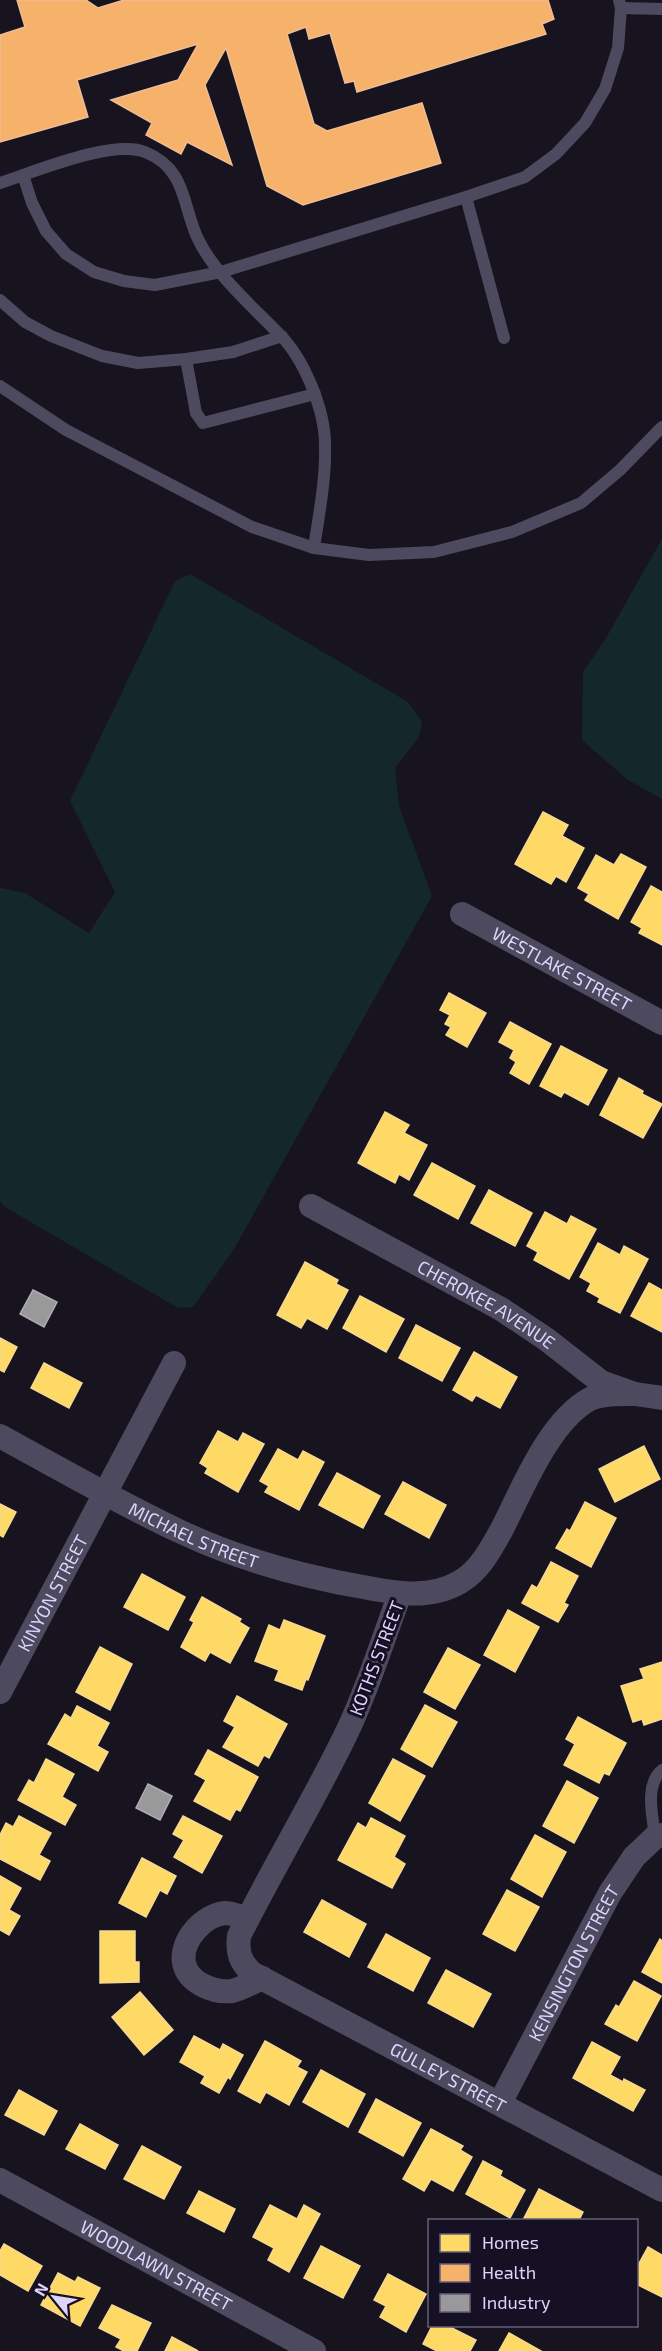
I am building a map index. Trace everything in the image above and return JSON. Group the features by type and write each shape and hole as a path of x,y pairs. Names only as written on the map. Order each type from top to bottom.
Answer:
{"street":[{"name":"WESTLAKE STREET","path":"462,914 662,1023"},
{"name":"CHEROKEE AVENUE","path":"311,1206 501,1309 546,1339 601,1382 635,1394 662,1398"},
{"name":"KINYON STREET","path":"0,1692 174,1364"},
{"name":"KOTHS STREET","path":"240,1958 237,1947 239,1936 346,1735 370,1681 400,1594 440,1591 459,1582 472,1572 489,1552 543,1450 562,1424 591,1399 609,1395 635,1394"},
{"name":"MICHAEL STREET","path":"0,1436 182,1533 246,1558 327,1581 400,1594"},
{"name":"KENSINGTON STREET","path":"500,2103 610,1893 634,1857 659,1836"},
{"path":"247,1918 226,1913 211,1917 198,1926 187,1945 184,1962 192,1977 210,1990 233,1991 262,1978"},
{"name":"GULLEY STREET","path":"240,1958 252,1973 662,2190"},
{"name":"WOODLAWN STREET","path":"0,2180 314,2351"}],"lane":[{"path":"23,175 32,203 46,231 66,254 94,272 124,281 155,285 221,272 525,177 556,154 585,123 605,89 618,48 620,4 662,9"},
{"path":"0,183 99,152 120,149 144,152 163,164 181,184 199,241 221,272 282,336 303,365 315,394 325,442 322,490 314,548"},
{"path":"466,197 504,338"},
{"path":"0,300 25,322 51,336 102,356 138,363 233,352 282,336"},
{"path":"186,359 196,413 203,423 315,394"},
{"path":"0,386 66,430 252,527 314,548 369,555 434,552 512,532 581,503 620,470 662,428"},
{"path":"659,1836 651,1799 655,1776 662,1770"}],"green space":[{"path":"662,539 662,799 628,780 582,740 583,672 606,638"},
{"path":"190,574 408,702 422,722 419,737 395,768 399,806 432,896 234,1249 193,1307 178,1308 5,1207 0,1201 0,888 25,893 89,933 115,892 70,801 175,581"}],"building: Homes":[{"path":"543,812 568,825 562,836 584,848 566,882 556,876 551,884 515,864"},
{"path":"621,854 646,867 618,919 585,900 589,894 578,888 596,855 614,865"},
{"path":"651,886 662,892 662,945 639,933 642,928 631,922"},
{"path":"449,993 486,1013 467,1047 446,1035 451,1027 445,1024 450,1015 440,1010"},
{"path":"510,1022 551,1044 529,1084 510,1073 516,1062 510,1058 514,1050 499,1042"},
{"path":"561,1046 607,1070 588,1105 564,1092 561,1097 540,1086"},
{"path":"619,1078 662,1104 643,1138 600,1115"},
{"path":"385,1112 409,1125 404,1133 427,1145 409,1180 399,1174 395,1183 358,1163"},
{"path":"432,1163 475,1186 458,1219 414,1195"},
{"path":"489,1190 532,1213 515,1246 471,1223"},
{"path":"545,1212 567,1224 571,1216 596,1229 569,1279 534,1260 538,1252 527,1246"},
{"path":"598,1243 620,1255 624,1246 648,1259 620,1313 598,1302 600,1298 587,1291 591,1283 580,1277"},
{"path":"305,1262 338,1280 336,1284 348,1290 327,1329 307,1318 301,1328 277,1315"},
{"path":"649,1283 662,1290 662,1332 631,1316"},
{"path":"360,1296 404,1319 386,1352 343,1328"},
{"path":"416,1325 460,1348 442,1381 399,1358"},
{"path":"0,1338 17,1347 4,1372 0,1370"},
{"path":"474,1352 517,1377 500,1408 476,1395 472,1401 453,1390"},
{"path":"44,1363 82,1383 69,1408 31,1388"},
{"path":"218,1431 238,1442 243,1433 264,1444 238,1492 205,1473 208,1468 200,1463"},
{"path":"644,1446 660,1479 615,1502 599,1469"},
{"path":"278,1449 298,1460 303,1451 324,1462 299,1510 265,1492 269,1486 260,1481"},
{"path":"337,1473 380,1496 363,1528 319,1505"},
{"path":"403,1482 446,1505 429,1538 385,1514"},
{"path":"585,1502 616,1518 591,1567 556,1548 567,1529 570,1531"},
{"path":"0,1504 16,1512 3,1537 0,1535"},
{"path":"551,1562 578,1576 564,1603 568,1605 558,1622 522,1603 532,1585 537,1588"},
{"path":"142,1574 185,1597 168,1630 124,1607"},
{"path":"202,1597 241,1619 239,1622 249,1628 230,1663 210,1652 205,1661 181,1647 194,1622 190,1620"},
{"path":"508,1610 539,1627 515,1672 484,1655"},
{"path":"284,1620 325,1636 302,1690 275,1680 279,1670 255,1661 269,1625 280,1630"},
{"path":"100,1647 132,1664 110,1710 76,1692"},
{"path":"448,1648 480,1665 455,1709 424,1692"},
{"path":"662,1662 662,1719 644,1725 642,1719 633,1722 621,1686 644,1679 640,1669"},
{"path":"237,1696 287,1724 269,1758 264,1755 258,1766 223,1747 235,1727 224,1721"},
{"path":"425,1705 457,1722 432,1767 401,1749"},
{"path":"77,1706 109,1723 97,1746 108,1752 98,1771 48,1744 65,1714 71,1718"},
{"path":"578,1717 626,1743 609,1775 604,1773 599,1783 564,1765 575,1744 566,1739"},
{"path":"208,1750 258,1777 240,1811 236,1809 230,1820 194,1801 206,1780 195,1774"},
{"path":"46,1759 74,1774 62,1797 76,1805 65,1825 18,1800 29,1780 34,1783"},
{"path":"393,1759 425,1776 400,1821 369,1803"},
{"path":"567,1781 598,1798 574,1843 543,1826"},
{"path":"19,1816 51,1833 39,1855 50,1861 40,1880 0,1859 0,1835 6,1823 13,1827"},
{"path":"183,1816 222,1836 202,1873 174,1857 184,1840 173,1834"},
{"path":"371,1818 405,1836 394,1857 405,1864 392,1888 338,1860 358,1823 366,1828"},
{"path":"535,1835 566,1852 542,1897 511,1879"},
{"path":"142,1858 176,1876 167,1894 160,1890 146,1917 119,1903"},
{"path":"0,1876 21,1888 9,1910 20,1916 9,1935 0,1930"},
{"path":"507,1890 539,1907 515,1951 483,1934"},
{"path":"322,1900 366,1924 349,1957 304,1932"},
{"path":"100,1931 135,1931 135,1962 139,1962 139,1982 100,1983"},
{"path":"386,1934 430,1958 413,1991 368,1967"},
{"path":"660,1939 662,1941 662,1983 642,1972"},
{"path":"446,1970 491,1994 473,2027 428,2003"},
{"path":"634,1981 661,1996 637,2041 605,2024 616,2005 619,2007"},
{"path":"140,1992 173,2030 144,2055 112,2017"},
{"path":"194,2036 220,2050 223,2044 243,2055 230,2079 228,2077 219,2093 201,2083 205,2076 180,2062"},
{"path":"265,2041 301,2061 297,2067 307,2072 289,2105 266,2092 260,2103 238,2091"},
{"path":"592,2042 620,2057 610,2075 623,2082 624,2079 645,2090 633,2111 573,2078"},
{"path":"321,2070 365,2094 348,2127 303,2102"},
{"path":"19,2090 57,2111 44,2135 5,2115"},
{"path":"376,2099 421,2123 403,2156 359,2132"},
{"path":"80,2124 118,2145 105,2169 66,2149"},
{"path":"431,2129 463,2146 460,2150 472,2157 453,2191 431,2179 424,2191 403,2179"},
{"path":"142,2146 181,2167 164,2199 124,2179"},
{"path":"483,2161 502,2171 500,2176 525,2190 510,2218 466,2194"},
{"path":"539,2189 583,2212 580,2219 524,2219"},
{"path":"199,2191 235,2209 224,2232 187,2213"},
{"path":"270,2205 297,2219 304,2205 320,2214 289,2272 268,2260 274,2248 253,2237"},
{"path":"4,2244 42,2266 28,2291 0,2275 0,2251"},
{"path":"321,2246 360,2266 343,2298 304,2278"},
{"path":"648,2247 662,2255 662,2297 638,2285 638,2265"},
{"path":"58,2273 75,2282 78,2277 100,2288 80,2326 41,2305"},
{"path":"388,2274 426,2294 406,2332 380,2317 386,2306 374,2300"},
{"path":"112,2305 151,2323 137,2351 124,2351 116,2347 121,2339 99,2328"},
{"path":"432,2327 450,2327 476,2340 470,2351 437,2351 423,2344"},
{"path":"509,2333 541,2351 499,2351"},
{"path":"172,2337 198,2351 165,2351"}],"building: Health":[{"path":"17,0 86,0 98,8 124,0 548,0 554,19 542,24 546,34 357,92 354,81 345,83 330,33 309,39 306,27 287,34 314,124 327,131 422,103 441,163 303,205 267,186 226,48 205,85 232,165 187,142 181,154 146,135 152,123 111,100 178,80 198,44 77,80 88,117 0,142 0,35 25,27"}],"building: Industry":[{"path":"33,1290 57,1302 44,1327 20,1314"},
{"path":"148,1784 172,1796 160,1820 136,1808"}]}
